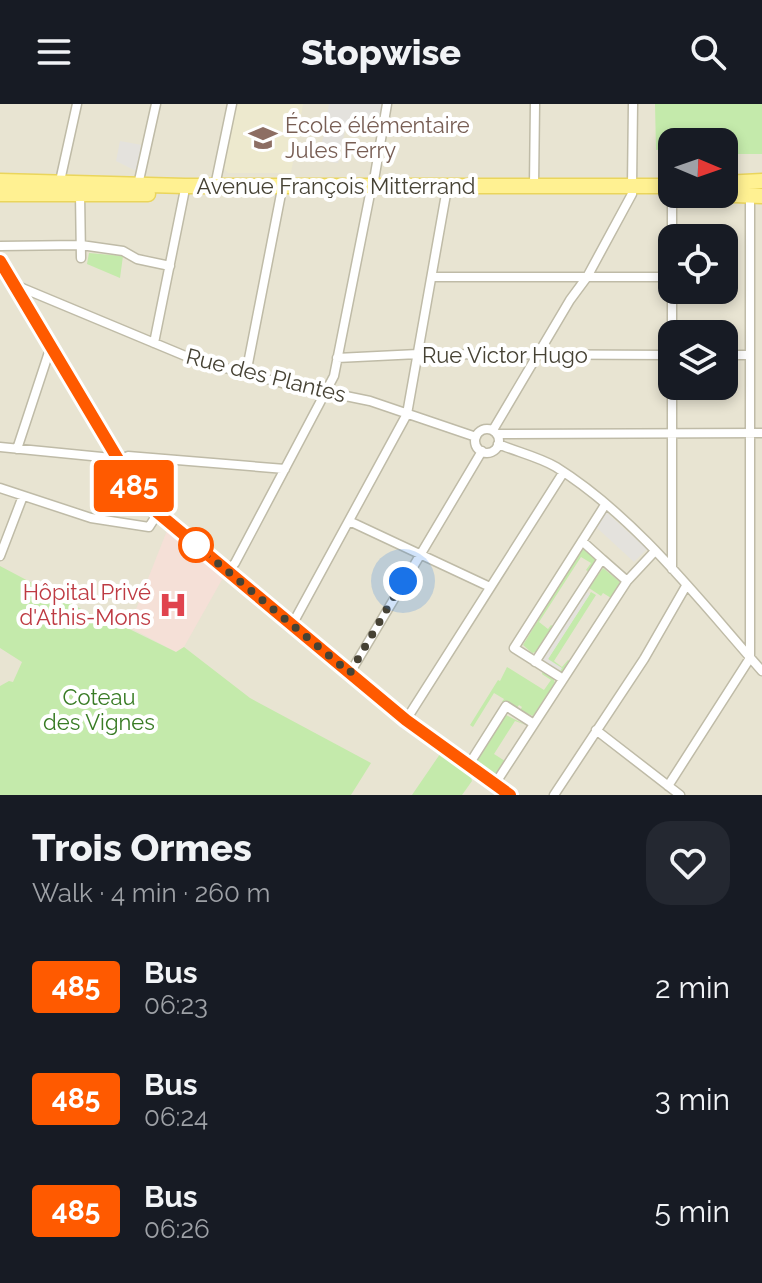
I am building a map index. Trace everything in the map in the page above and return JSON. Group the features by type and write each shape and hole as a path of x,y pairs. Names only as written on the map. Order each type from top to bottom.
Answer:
{"main road":[{"name":"Avenue François Mitterrand","path":"0,183 60,181 446,194 658,187"},
{"path":"738,182 762,181"},
{"path":"0,183 94,184"},
{"name":"Avenue François Mitterrand","path":"0,194 281,194 534,186 658,193"},
{"path":"0,261 134,486 158,513 406,720 510,795"}],"street":[{"path":"60,181 77,104"},
{"path":"138,185 156,104"},
{"path":"215,186 232,104"},
{"path":"227,571 235,563 334,376 387,104"},
{"path":"534,186 535,104"},
{"path":"633,104 632,190 587,277 537,355 496,436 492,452 482,451 476,445 476,437 483,430 496,436 554,466 605,505 655,551 762,671"},
{"path":"80,194 81,258"},
{"path":"154,343 184,194"},
{"path":"246,374 281,194"},
{"path":"292,625 407,414 446,194"},
{"path":"668,786 750,658 750,355 756,196"},
{"path":"0,246 81,245 123,251 137,259 170,266"},
{"path":"432,277 658,277"},
{"name":"Rue des Plantes","path":"14,285 195,360 370,401 476,437"},
{"path":"17,449 51,346"},
{"name":"Rue Victor Hugo","path":"337,358 418,354 658,355"},
{"path":"738,355 750,355"},
{"path":"672,400 672,569"},
{"path":"496,436 762,433"},
{"path":"0,447 285,469"},
{"path":"350,673 482,451"},
{"path":"406,720 563,473"},
{"path":"0,488 91,518 149,527 158,513"},
{"path":"0,556 23,496"},
{"path":"563,679 514,648 605,505"},
{"path":"349,521 490,587"},
{"path":"582,541 627,581"},
{"path":"495,784 627,581 655,551"},
{"path":"535,662 602,559"},
{"path":"554,795 651,647 686,586"},
{"path":"468,766 506,706 534,724"},
{"path":"596,730 680,795"}],"shaded area":[{"path":"0,104 762,104 762,795 0,795"},
{"name":"École élémentaire Jules Ferry","path":"237,104 303,104 291,173 228,173 223,167"},
{"path":"329,104 383,104 377,135 345,130 338,163 329,162 330,157 320,154"},
{"path":"120,141 142,145 136,171 116,161"},
{"path":"605,511 647,549 634,562 596,527"},
{"name":"Hôpital Privé d'Athis-Mons","path":"168,528 224,576 184,647 176,652 129,627"},
{"path":"585,590 590,594 548,659 562,668 559,673 542,658"}],"green space":[{"path":"655,104 762,104 762,154 738,154 738,128 658,128 656,150"},
{"path":"89,253 123,256 120,278 87,264"},
{"path":"581,549 586,549 596,558 589,572 586,570 591,563 581,557 539,622 548,629 551,625 554,627 536,652 532,653 523,645"},
{"name":"Coteau des Vignes","path":"0,566 108,623 109,619 176,652 184,647 250,698 371,763 351,795 0,795 0,686 13,682 22,662 0,648"},
{"path":"603,568 620,582 611,598 589,588"},
{"path":"591,592 596,595 554,661 562,667 568,660 571,662 565,671 559,673 548,659"},
{"path":"507,667 544,690 551,680 542,674 543,671 553,677 555,683 533,716 520,710 522,707 519,705 517,708 502,702 504,699 494,693 473,727 470,725"},
{"path":"506,715 526,725 515,721 494,754 505,761 492,775 475,763"},
{"path":"440,754 471,777 472,781 462,795 412,795"}],"bus line":[{"name":"485","path":"0,261 134,486 158,513 406,720 510,795"}],"place":[{"name":"École élémentaire Jules Ferry","path":"263,138"},
{"name":"Hôpital Privé d'Athis-Mons","path":"173,605"}],"route":[{"path":"196,545 350,673 403,581"}]}
